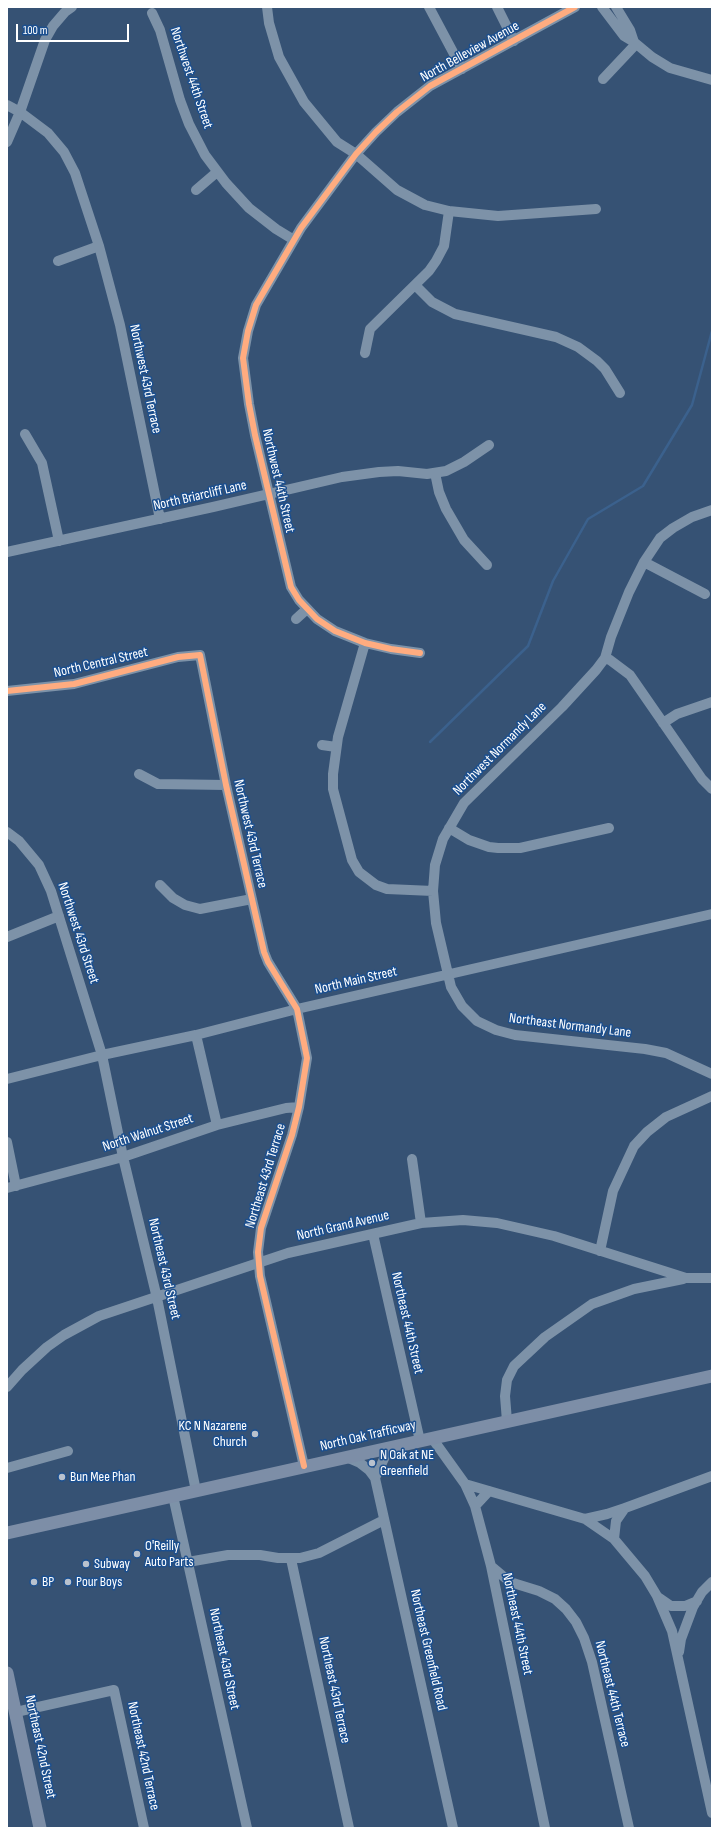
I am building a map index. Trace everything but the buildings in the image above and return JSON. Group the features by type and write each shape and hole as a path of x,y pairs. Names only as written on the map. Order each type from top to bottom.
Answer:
{"main road":[{"name":"North Oak Trafficway","path":"7,1533 712,1376"},
{"name":"Northeast 42nd Street","path":"7,1673 40,1828"}],"street":[{"path":"143,7 155,10"},
{"path":"267,7 269,24 279,57 294,88 310,112 337,142 356,154 397,190 425,205 450,211 498,216 596,209"},
{"path":"429,7 462,69"},
{"path":"497,7 514,41"},
{"name":"North Belleview Avenue","path":"294,240 356,154 376,132 419,95 462,69 575,7"},
{"path":"602,7 624,36 652,57 670,68 712,80"},
{"path":"616,7 630,30 635,43"},
{"path":"7,142 20,112 45,40 53,26 66,9"},
{"name":"Northwest 44th Street","path":"155,10 180,100 190,124 206,155 217,172 249,208 276,229 294,240 256,305 248,331 243,358 249,404 268,494 291,587 317,619 335,632 365,643 420,654"},
{"path":"603,79 635,43"},
{"name":"Northwest 43rd Terrace","path":"7,105 20,112 48,132 70,162 99,246 120,325 160,519"},
{"path":"196,190 217,172"},
{"path":"365,353 370,329 433,266 441,251 450,211"},
{"path":"58,261 99,246"},
{"path":"415,285 432,302 455,314 556,337 568,342 597,361 612,378 620,393"},
{"path":"25,434 42,463 59,541"},
{"name":"North Briarcliff Lane","path":"7,552 360,474 398,471 435,473 456,467 489,445"},
{"path":"435,473 439,492 446,509 464,540 487,565"},
{"name":"Northwest Normandy Lane","path":"448,975 436,923 433,891 438,852 449,828 464,803 570,698 605,658 611,637 629,592 644,562 660,538 673,528 692,517 712,510"},
{"path":"644,562 705,594"},
{"path":"296,619 308,609"},
{"path":"365,643 336,746 333,789 355,868 372,883 387,889 433,891"},
{"name":"Northwest 43rd Terrace","path":"200,655 226,784 268,962 297,1009"},
{"name":"North Central Street","path":"7,691 74,684 178,657 200,655"},
{"path":"605,658 630,675 702,780 712,789"},
{"path":"663,723 678,714 712,702"},
{"path":"322,745 336,746"},
{"path":"138,774 158,784 226,784"},
{"path":"449,828 469,840 489,847 498,848 520,848 609,828"},
{"name":"Northwest 43rd Street","path":"7,832 19,841 39,865 51,891 102,1055"},
{"path":"160,885 173,898 185,905 200,909 252,899"},
{"name":"North Main Street","path":"7,1079 297,1009 712,914"},
{"path":"7,937 59,916"},
{"name":"Northeast Normandy Lane","path":"448,975 451,987 462,1006 477,1021 496,1030 515,1035 645,1049 666,1053 712,1074"},
{"name":"Northeast 43rd Terrace","path":"297,1009 307,1058 299,1107 292,1135 261,1228 258,1262 304,1466"},
{"path":"196,1034 217,1125"},
{"name":"Northeast 43rd Street","path":"102,1055 123,1157 157,1298 196,1491"},
{"path":"600,1250 613,1191 634,1146 647,1132 666,1117 712,1096"},
{"name":"North Walnut Street","path":"12,1187 123,1157 217,1125 286,1108 299,1107"},
{"path":"7,1142 12,1187"},
{"path":"412,1159 421,1223"},
{"name":"North Grand Avenue","path":"7,1387 33,1359 64,1335 99,1316 157,1298 258,1262 288,1253 421,1223 463,1220 497,1223 554,1236 686,1278 712,1278"},
{"name":"Northeast 44th Street","path":"373,1234 426,1439 465,1484 475,1506 491,1566 545,1828"},
{"path":"658,1283 659,1270"},
{"path":"507,1421 505,1396 507,1380 514,1366 561,1324 592,1304 634,1289 686,1278"},
{"path":"346,1457 360,1463 376,1478 389,1448"},
{"path":"7,1468 68,1451"},
{"path":"585,1519 625,1508 712,1476"},
{"name":"Northeast Greenfield Road","path":"376,1478 384,1520 454,1828"},
{"path":"465,1484 585,1519 614,1539 645,1576 669,1621 679,1658 712,1813"},
{"path":"475,1506 489,1490"},
{"name":"Northeast 43rd Street","path":"173,1496 247,1828"},
{"path":"614,1539 616,1521 625,1508"},
{"path":"188,1562 228,1555 247,1554 291,1558 319,1552 384,1520"},
{"name":"Northeast 43rd Terrace","path":"291,1558 349,1828"},
{"name":"Northeast 44th Terrace","path":"491,1566 510,1582 539,1591 554,1599 566,1609 584,1638 592,1662 629,1828"},
{"path":"496,1592 510,1582"},
{"path":"679,1658 681,1639 697,1601 712,1582"},
{"path":"657,1596 671,1606 685,1606 697,1601"},
{"name":"Northeast 42nd Terrace","path":"16,1712 114,1690 144,1828"}],"waterway":[{"path":"430,742 528,646 553,581 588,519 643,486 692,405 712,331"}],"cycle path":[{"path":"420,653 391,649 365,643 335,631 317,619 299,600 291,587 249,404 243,358 248,331 256,305 301,228 356,154 376,132 397,112 430,86 575,7"},
{"path":"7,691 74,684 178,657 200,655 226,785 264,952 268,962 297,1009 307,1058 299,1107 292,1135 261,1228 258,1252 260,1276 304,1466"}],"place":[{"name":"KC N Nazarene Church","path":"255,1434"},
{"name":"N Oak at NE Greenfield","path":"372,1463"},
{"name":"Bun Mee Phan","path":"62,1477"},
{"name":"O'Reilly Auto Parts","path":"137,1554"},
{"name":"Subway","path":"86,1564"},
{"name":"BP","path":"34,1582"},
{"name":"Pour Boys","path":"68,1582"}]}
